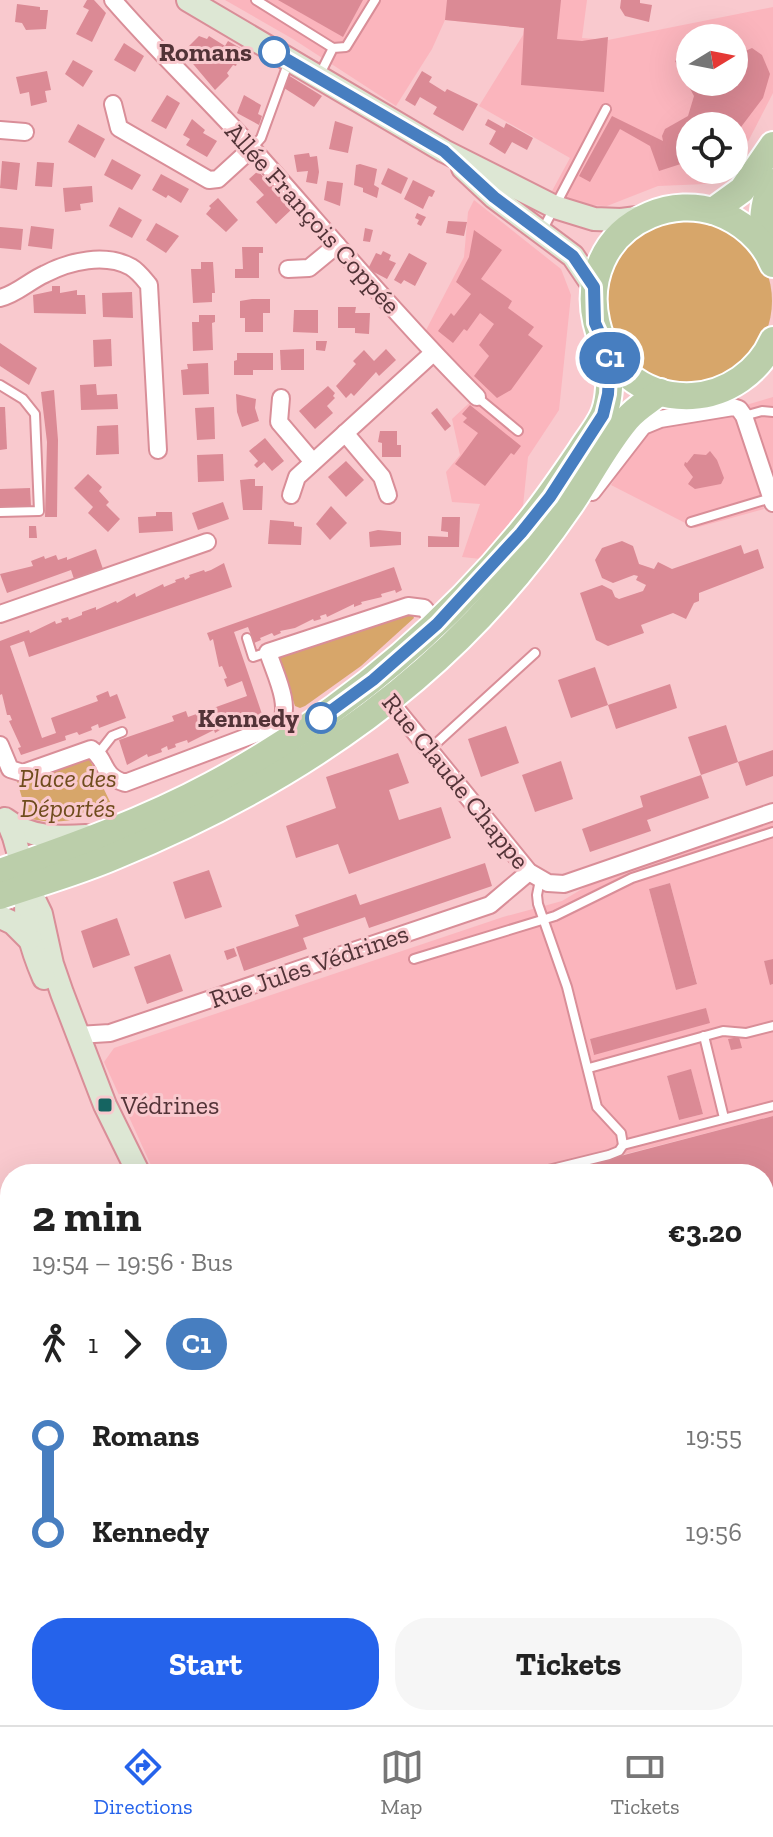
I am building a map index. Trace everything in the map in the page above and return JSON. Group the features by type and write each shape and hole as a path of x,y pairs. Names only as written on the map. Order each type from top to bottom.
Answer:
{"main road":[{"path":"193,1 444,151 555,207 594,219 621,220 645,217 671,208 713,211 731,218 748,230 768,254"},
{"path":"713,211 742,190 773,145"},
{"path":"444,151 494,197 573,256 594,287"},
{"path":"768,254 763,217 773,182"},
{"path":"645,217 616,239 598,270 594,287 595,323 610,356 632,379 660,392 682,396 705,395 726,388 746,376 764,357 773,340"},
{"path":"17,869 112,858 224,807 281,775 365,720 381,690 437,624 507,551 550,497 600,454 610,356"},
{"path":"746,376 773,374"},
{"path":"0,896 17,869 104,835 211,786 261,745 291,726 381,690 482,615 525,567 600,454 629,417 660,392"},
{"path":"3,821 17,869 29,939 84,1081 122,1164"},
{"path":"3,821 32,833 49,836 104,835"},
{"path":"17,869 41,914 52,964 78,1035 109,1115 134,1164"},
{"path":"0,917 19,927 29,939"}],"street":[{"name":"Allée François Coppée","path":"113,0 143,36 252,148 433,353 477,397"},
{"path":"113,104 119,128 209,180 218,179 252,148"},
{"path":"0,130 25,132"},
{"path":"288,269 309,268 337,245"},
{"path":"0,298 76,261 109,260 132,267 149,285 158,450"},
{"path":"291,495 297,477 433,353"},
{"path":"281,398 279,422 313,462"},
{"path":"600,454 643,426 660,419 727,407 739,409 772,500"},
{"path":"345,433 382,477 388,495"},
{"path":"0,614 207,542"},
{"path":"291,726 268,652 408,606 424,608 437,624"},
{"name":"Rue Claude Chappe","path":"381,690 535,876"},
{"path":"0,745 10,769 23,773 91,749 98,754 112,779 125,783 261,745"},
{"path":"535,876 548,883 564,884 773,812"},
{"name":"Rue Jules Védrines","path":"78,1035 96,1036 116,1031 490,905 535,876"}],"lane":[{"path":"256,0 333,48 346,47 375,0"},
{"path":"318,78 333,48"},
{"path":"252,148 261,138 289,61"},
{"path":"542,231 606,109"},
{"path":"0,385 23,399 35,414 39,511 0,512"},
{"name":"Allée François Coppée","path":"477,397 518,431"},
{"path":"744,416 762,411 773,412"},
{"path":"691,522 772,500"},
{"path":"247,638 253,657 268,652"},
{"path":"431,748 535,653"},
{"path":"98,754 112,736 122,732"},
{"path":"414,959 555,916 632,878 773,832"},
{"path":"535,876 537,895 567,987 597,1107 621,1133 623,1145"},
{"path":"589,1068 723,1031 746,1033 773,1026"},
{"path":"704,1036 724,1118"},
{"path":"573,1164 609,1155 619,1151 623,1145 773,1106"}],"shaded area":[{"path":"225,0 587,0 582,38 608,40 676,26 676,96 748,96 748,24 688,24 773,7 773,93 748,142 748,112 676,112 676,184 706,184 658,186 607,206 583,205 552,191 570,158 479,106 523,35 524,28 445,20 432,49 396,106 293,39"},
{"path":"474,200 561,269 571,295 559,410 528,457 523,506 481,559 462,557 480,504 452,502 446,472 460,455 452,419 480,393 424,334 464,257 468,212"},
{"path":"773,397 773,486 746,405"},
{"path":"730,413 738,419 764,509 695,528 611,485 643,434 651,428"},
{"path":"773,820 773,959 764,961 773,984 773,1116 587,1164 150,1164 104,1062 114,1048 503,917 562,901 587,886","holes":["670,883 697,983 676,990 649,889","706,1009 594,1054 593,1054 590,1039","691,1070 703,1114 679,1120 667,1076"]}],"green space":[{"path":"688,217 720,224 747,242 765,269 772,301 765,333 747,360 720,378 688,385 656,378 629,360 611,333 604,301 611,269 629,242 656,224"},
{"path":"411,611 414,618 361,666 305,706 295,706 278,657"},
{"name":"Place des Déportés","path":"89,758 112,806 61,821 28,818 17,781"}],"building":[{"path":"87,0 94,0 106,13 92,42 76,34 89,10 83,7"},
{"path":"278,0 363,0 343,37"},
{"path":"447,0 561,0 557,39 582,41 608,37 604,92 521,85 524,28 445,20"},
{"path":"621,0 640,0 640,3 652,5 649,22 625,16 620,8"},
{"path":"17,4 48,10 46,29 26,30 22,23 15,22"},
{"path":"199,36 207,39 209,36 225,46 228,41 242,49 236,66 233,65 227,73 229,76 215,90 183,52"},
{"path":"124,43 144,56 135,72 114,60"},
{"path":"752,48 762,55 770,74 763,98 748,118 748,112 689,112 694,96 748,96 748,50"},
{"path":"73,60 93,71 83,87 65,74"},
{"path":"47,71 51,90 45,91 47,102 31,106 29,92 20,94 16,77"},
{"path":"422,71 432,77 429,82 445,92 447,89 478,104 463,131 433,114 437,107 420,97 415,106 405,100"},
{"path":"288,75 322,96 314,107 284,88"},
{"path":"167,95 180,103 166,129 151,121"},
{"path":"244,95 261,105 259,125 237,113"},
{"path":"612,116 663,141 665,129 676,123 676,166 659,171 650,146 620,129 590,182 579,176"},
{"path":"192,119 205,130 203,133 217,141 207,157 186,145 190,139 183,135"},
{"path":"488,119 504,128 506,123 533,138 527,150 512,142 505,154 489,144 496,131 485,125"},
{"path":"335,121 353,127 348,153 329,149"},
{"path":"78,124 105,139 95,158 68,142"},
{"path":"309,153 310,157 317,156 317,184 306,182 308,171 297,172 294,155"},
{"path":"112,159 141,175 132,190 104,175"},
{"path":"2,161 20,163 17,190 0,188"},
{"path":"37,162 54,163 52,187 35,186"},
{"path":"356,165 377,169 374,185 379,188 377,198 354,185"},
{"path":"388,168 408,178 401,194 381,184"},
{"path":"258,171 292,209 276,224 256,202 264,195 249,179"},
{"path":"161,174 189,189 181,203 152,190"},
{"path":"413,180 435,191 423,209 404,199"},
{"path":"327,181 343,183 340,206 324,200"},
{"path":"92,186 93,202 80,204 81,210 65,212 63,188"},
{"path":"218,198 238,220 226,232 206,214"},
{"path":"119,207 142,220 132,238 109,226"},
{"path":"417,213 426,217 421,226 415,218"},
{"path":"448,221 467,222 464,236 446,233"},
{"path":"156,223 179,236 166,253 146,240"},
{"path":"31,226 54,229 52,249 28,246"},
{"path":"0,227 23,229 21,250 0,248"},
{"path":"365,228 373,230 370,242 363,241"},
{"path":"474,230 502,250 481,279 512,301 508,308 534,327 528,335 543,346 511,390 497,398 474,376 489,356 479,345 494,324 480,313 453,343 438,331 471,294 456,282 469,257"},
{"path":"242,247 263,247 263,253 259,253 259,278 235,278 235,269 243,269"},
{"path":"383,251 391,255 389,260 396,263 387,279 368,269 376,253 381,255"},
{"path":"409,253 427,263 415,286 404,280 401,284 394,280"},
{"path":"201,262 213,262 215,293 212,293 212,302 193,303 191,269 201,269"},
{"path":"52,286 60,286 60,293 77,290 77,295 85,295 86,314 34,313 33,295 52,291"},
{"path":"132,292 133,318 103,317 102,293"},
{"path":"270,299 270,313 263,313 263,332 245,332 245,318 240,318 240,301"},
{"path":"338,307 356,307 355,313 370,313 369,334 355,333 355,328 338,328"},
{"path":"294,310 318,310 318,333 293,332"},
{"path":"199,315 215,315 215,322 212,323 213,350 193,351 192,322 199,322"},
{"path":"111,339 112,366 94,367 93,340"},
{"path":"316,341 327,341 325,351 316,350"},
{"path":"0,343 37,368 29,385 0,366"},
{"path":"304,349 304,370 281,370 280,350"},
{"path":"386,349 396,360 379,376 376,372 354,396 351,393 346,398 336,386 356,364 353,361 364,350 374,361"},
{"path":"237,353 273,353 273,370 253,370 253,375 234,375"},
{"path":"208,363 209,394 183,395 181,370 188,369 187,364"},
{"path":"96,384 97,395 117,394 118,409 81,410 80,385"},
{"path":"328,386 335,393 335,398 327,406 333,413 315,429 299,411"},
{"path":"54,390 58,440 57,517 45,517 47,442 41,392"},
{"path":"236,394 256,399 259,421 242,427"},
{"path":"470,405 521,446 514,455 511,453 485,486 455,464 478,433 463,422 467,418 462,414"},
{"path":"0,407 5,407 7,449 0,450"},
{"path":"214,407 215,439 197,440 195,408"},
{"path":"437,408 451,426 445,431 431,413"},
{"path":"118,425 119,454 96,455 97,426"},
{"path":"380,431 397,431 401,457 382,457 382,443 378,442"},
{"path":"265,438 284,461 272,471 264,462 257,468 254,465 258,461 249,451"},
{"path":"710,451 724,478 721,484 695,489 688,484 693,477 685,462 694,454 706,455"},
{"path":"223,454 224,481 198,482 197,455"},
{"path":"346,461 364,480 346,497 328,477"},
{"path":"88,474 102,487 99,491 109,502 106,505 120,519 108,532 88,513 93,507 74,488"},
{"path":"255,479 255,486 263,486 262,510 243,510 240,480"},
{"path":"30,488 31,506 0,507 0,489"},
{"path":"223,502 229,519 198,530 192,513"},
{"path":"331,506 347,523 330,540 316,524"},
{"path":"156,512 172,512 173,531 139,533 138,517 156,516"},
{"path":"442,517 460,517 459,547 428,547 428,536 448,537 448,532 441,531"},
{"path":"270,520 294,522 294,526 302,527 301,545 268,544"},
{"path":"29,526 36,526 37,538 29,538"},
{"path":"369,532 401,532 401,545 370,547"},
{"path":"622,541 633,546 639,564 654,569 658,562 672,569 741,545 744,554 758,549 764,568 699,593 699,601 694,603 686,619 673,613 641,625 644,633 608,646 596,640 580,593 602,585 612,590 619,599 643,591 646,585 636,580 638,576 613,583 602,578 595,560 602,548"},
{"path":"96,549 103,569 74,579 71,570 7,593 0,574 33,566 31,561 44,556 45,559 56,555 58,560 67,557 67,560"},
{"path":"224,563 232,587 29,657 24,641 10,646 42,738 56,733 51,718 98,701 96,696 108,691 110,697 117,694 126,718 99,728 98,724 91,727 92,730 65,736 66,740 21,755 18,748 21,747 9,721 12,720 0,695 0,641 29,630 30,633 55,621 56,624 62,622 61,619 68,617 69,620 96,607 96,610 117,603 135,593 136,597 163,584 164,587 184,577 185,580 189,575 211,570"},
{"path":"394,567 402,590 396,593 395,590 381,594 382,597 354,607 354,604 327,617 326,614 320,616 321,619 313,619 274,636 272,633 254,643 248,627 234,632 263,717 255,719 254,716 229,729 228,725 188,743 187,740 175,744 176,747 168,750 167,746 161,749 162,752 148,757 147,754 127,765 119,740 174,721 172,716 186,711 188,717 247,696 242,681 227,687 224,679 227,678 222,666 219,667 213,639 210,641 207,633"},
{"path":"595,667 608,705 571,718 558,680"},
{"path":"670,684 677,708 616,729 608,705"},
{"path":"726,725 738,762 701,775 688,737"},
{"path":"506,726 519,763 481,777 468,739"},
{"path":"773,750 773,776 746,786 738,762"},
{"path":"398,753 409,783 389,790 399,820 441,807 451,838 349,874 338,844 296,858 286,826 336,808 326,777"},
{"path":"561,761 573,799 535,812 522,775"},
{"path":"701,775 709,798 647,820 651,831 590,852 582,829 643,807 640,796"},
{"path":"485,863 492,886 369,928 365,917 303,938 307,949 244,971 236,947 299,926 295,915 356,894 360,905"},
{"path":"209,870 222,907 185,919 173,882"},
{"path":"670,883 697,984 676,990 649,889"},
{"path":"117,918 130,955 93,968 81,931"},
{"path":"234,948 237,956 227,960 224,951"},
{"path":"170,954 183,991 147,1004 134,967"},
{"path":"773,959 773,984 770,985 764,961"},
{"path":"706,1008 710,1023 594,1055 590,1039"},
{"path":"739,1037 742,1048 731,1050 728,1039"},
{"path":"691,1069 703,1114 679,1120 667,1076"},
{"path":"773,1116 773,1164 590,1164"}],"bus line":[{"name":"C1","path":"274,52 444,151 494,197 573,256 594,287 595,323 610,356 608,394 603,415 550,497 507,551 437,624 373,680 321,718"}],"place":[{"name":"Romans","path":"274,52"},
{"name":"Kennedy","path":"321,718"},
{"name":"Védrines","path":"105,1105"}]}
